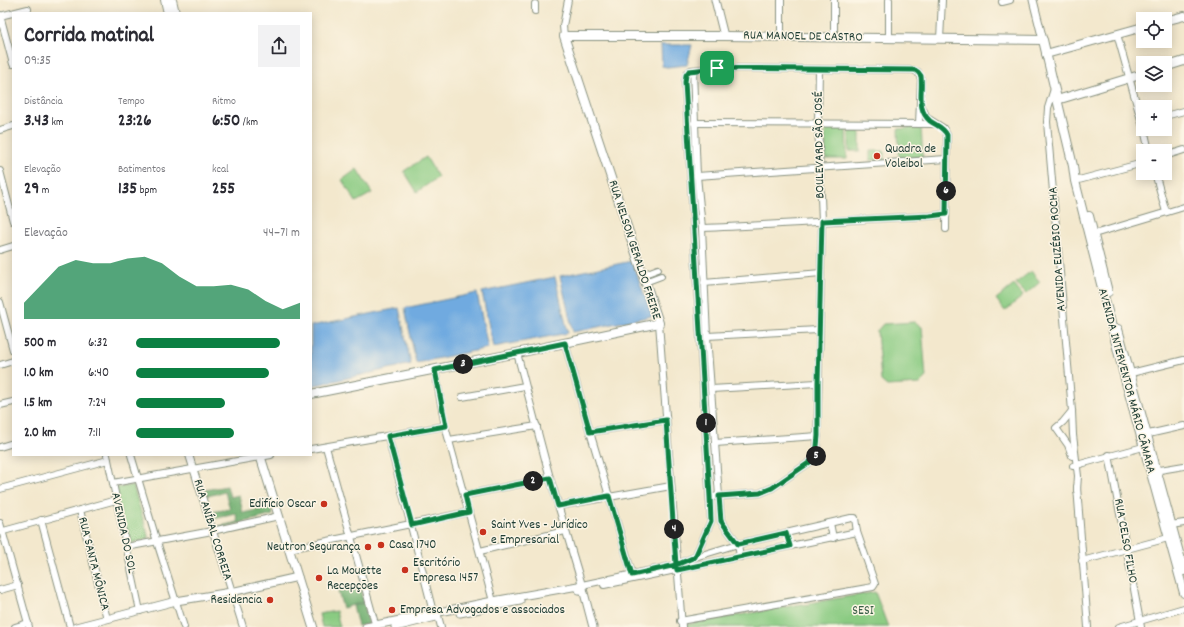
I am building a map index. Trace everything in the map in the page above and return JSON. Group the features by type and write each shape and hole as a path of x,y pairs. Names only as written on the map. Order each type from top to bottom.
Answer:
{"main road":[{"path":"165,0 168,12"},
{"path":"172,0 175,12"},
{"path":"1172,19 1184,16"},
{"path":"1046,54 1136,29"},
{"name":"RUA MANOEL DE CASTRO","path":"564,36 724,36 1043,40"},
{"name":"RUA NELSON GERALDO FREIRE","path":"564,36 643,279 659,323"},
{"name":"AVENIDA INTERVENTOR MÁRIO CÂMARA","path":"1043,40 1073,166 1126,374 1171,537 1184,594"},
{"path":"1172,65 1184,61"},
{"path":"1057,100 1136,76"},
{"name":"AVENIDA INTERVENTOR MÁRIO CÂMARA","path":"1077,181 1094,234 1111,314"},
{"path":"312,394 517,354 659,323"},
{"path":"260,456 313,627"},
{"name":"AVENIDA INTERVENTOR MÁRIO CÂMARA","path":"1153,472 1171,525 1171,537 1184,571"}],"street":[{"name":"RUA NELSON GERALDO FREIRE","path":"564,36 563,26 568,0"},
{"path":"715,0 724,36"},
{"path":"781,0 781,37"},
{"path":"834,0 834,37"},
{"path":"889,0 889,38"},
{"path":"940,39 942,0"},
{"path":"1002,2 1010,0"},
{"name":"AVENIDA INTERVENTOR MÁRIO CÂMARA","path":"1033,0 1043,40"},
{"path":"534,4 535,11"},
{"path":"16,12 28,9"},
{"path":"12,13 0,16 12,60"},
{"path":"1117,34 1136,100"},
{"path":"695,557 711,521 686,75 689,71 693,70 717,68 915,70 921,76 919,124"},
{"path":"693,70 697,176 702,228 707,336 721,521 738,544 740,557"},
{"name":"BOULEVARD SÃO JOSÉ","path":"710,497 760,493 772,488 814,458 817,452 818,330 822,221 821,167 818,123 819,70"},
{"name":"AVENIDA EUZÉBIO ROCHA","path":"1054,89 1048,108 1047,118 1072,411 1088,627"},
{"path":"686,90 693,91"},
{"path":"920,104 925,116 942,128 947,135 946,229"},
{"path":"1172,114 1184,111"},
{"path":"694,123 935,124"},
{"path":"0,130 12,126"},
{"path":"1172,154 1184,150"},
{"path":"697,176 946,159"},
{"path":"1077,181 1136,165"},
{"path":"0,171 12,217"},
{"path":"1157,180 1166,212"},
{"path":"1094,234 1184,207"},
{"path":"702,228 778,225 946,214"},
{"path":"0,250 12,246"},
{"path":"695,246 698,249 702,246"},
{"path":"696,267 699,264 703,267"},
{"path":"643,279 659,273"},
{"path":"704,283 821,273"},
{"path":"0,302 12,346"},
{"name":"RUA NELSON GERALDO FREIRE","path":"659,323 681,624"},
{"path":"707,336 818,330"},
{"path":"565,343 633,577"},
{"path":"702,354 705,356 708,355 709,352"},
{"path":"517,354 592,627"},
{"path":"1126,374 1184,360"},
{"path":"0,365 12,361"},
{"path":"703,373 706,369 710,372"},
{"path":"435,370 449,440 494,604"},
{"path":"711,389 818,383"},
{"path":"462,397 525,386"},
{"path":"0,406 12,402"},
{"name":"AVENIDA EUZÉBIO ROCHA","path":"1072,411 1056,428 1070,448 1075,465"},
{"path":"590,432 666,420"},
{"path":"1063,422 1073,435"},
{"path":"312,449 446,426"},
{"path":"449,440 537,426"},
{"path":"1143,435 1184,426"},
{"path":"388,436 436,615 441,627"},
{"path":"715,443 818,436"},
{"path":"0,447 12,443"},
{"path":"1075,465 1146,446"},
{"path":"326,447 376,626"},
{"name":"RUA CELSO FILHO","path":"1109,455 1140,624"},
{"path":"131,456 184,627"},
{"name":"RUA ANÍBAL CORREIA","path":"190,456 212,531 243,627"},
{"path":"113,483 260,456"},
{"path":"0,489 108,458"},
{"name":"AVENIDA DO SOL","path":"108,458 140,611"},
{"path":"1153,472 1184,466"},
{"path":"465,495 527,480 550,478"},
{"path":"558,506 671,486"},
{"path":"1,532 116,500"},
{"name":"RUA SANTA MÔNICA","path":"80,510 107,619"},
{"path":"289,549 412,525 469,512"},
{"path":"126,547 212,531 279,516"},
{"path":"676,568 695,557 738,544 854,518 857,532 875,584 874,587 681,624"},
{"path":"41,520 70,627"},
{"path":"711,521 721,521"},
{"path":"0,523 1,532 29,625 15,627"},
{"path":"830,523 833,538"},
{"path":"1171,525 1184,523"},
{"path":"480,551 565,531"},
{"path":"366,627 581,588 676,568 740,557 857,532"},
{"path":"786,533 790,546"},
{"path":"1082,561 1171,537"},
{"path":"76,627 176,601 231,592 298,577"},
{"path":"0,590 18,586"},
{"path":"581,588 588,627"},
{"path":"1119,627 1140,624 1184,608"},
{"path":"395,627 436,615"}],"green space":[{"path":"921,127 923,157 899,158 898,129"},
{"path":"846,128 847,159 826,159 825,129"},
{"path":"849,131 860,131 860,151 849,151"},
{"name":"Quadra de Voleibol","path":"870,151 884,151 885,160 870,160"},
{"path":"426,157 438,177 417,192 404,171"},
{"path":"357,169 372,193 356,202 342,180"},
{"path":"1031,271 1040,282 1026,294 1016,283"},
{"path":"1014,285 1023,296 1005,311 996,299"},
{"path":"915,322 922,327 926,378 920,384 887,386 881,381 877,331 883,324"},
{"path":"133,485 149,539 127,544 115,488"},
{"path":"227,486 230,497 239,495 243,513 271,507 273,515 216,529 216,527 238,522 236,514 212,519 211,512 230,509 225,492 207,496 205,490"},
{"path":"360,586 363,602 343,608 338,592"},
{"name":"SESI","path":"875,592 888,627 684,627 683,625 802,604 809,606 810,603"},
{"path":"364,603 369,624 358,626 353,606"},
{"path":"336,611 340,627 322,627 319,614"}],"water":[{"path":"661,45 692,45 687,65 662,66"},
{"path":"632,261 652,316 573,332 560,276"},
{"path":"555,277 568,333 493,347 482,292"},
{"path":"477,293 488,348 416,363 405,308"},
{"path":"399,308 411,364 312,386 312,326"}],"place":[{"name":"Quadra de Voleibol","path":"877,156"},
{"name":"Edifício Oscar","path":"324,504"},
{"name":"Saint Yves - Jurídico e Empresarial","path":"483,532"},
{"name":"Casa 1740","path":"381,545"},
{"name":"Neutron Segurança","path":"368,547"},
{"name":"Escritório Empresa 1457","path":"405,570"},
{"name":"La Mouette Recepções","path":"319,578"},
{"name":"Residencia","path":"270,600"},
{"name":"Empresa Advogados e associados","path":"392,610"}],"route":[{"path":"717,68 691,70 687,73 685,82 711,521 695,557 676,565 632,575 609,496 558,506 550,478 465,495 469,512 412,525 388,436 446,426 435,370 565,343 590,432 666,420 676,565 677,570 790,546 786,533 738,544 721,521 719,496 760,493 768,490 810,462 816,456 818,436 818,330 822,221 946,214 947,135 942,128 925,116 920,104 921,76 915,70 717,68"}]}
